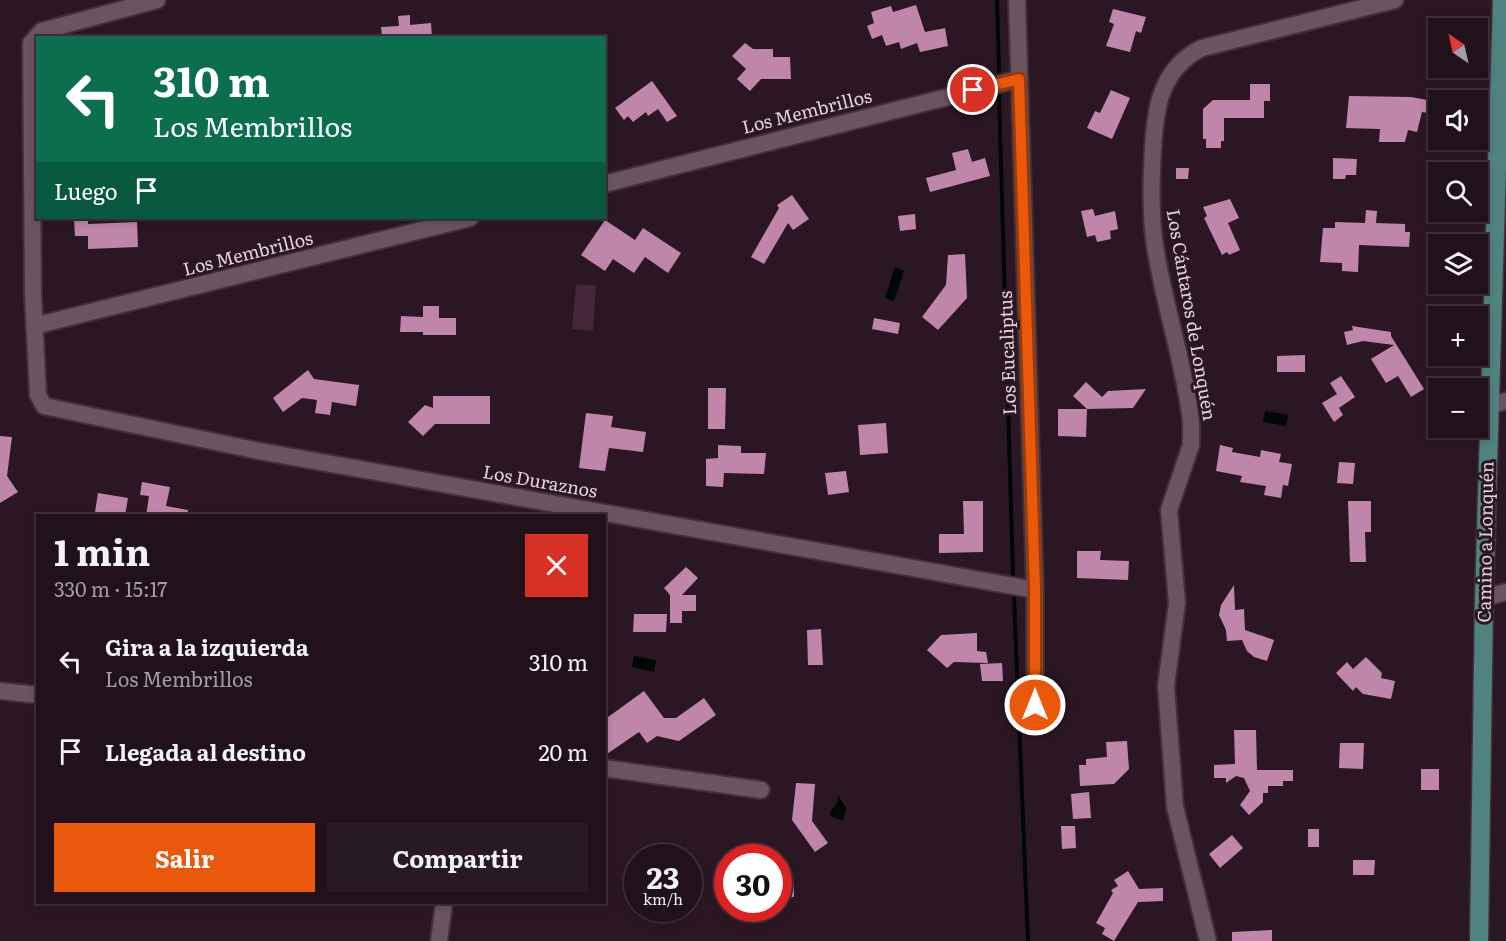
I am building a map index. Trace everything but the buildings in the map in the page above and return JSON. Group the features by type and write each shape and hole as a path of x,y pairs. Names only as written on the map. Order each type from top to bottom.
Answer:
{"main road":[{"name":"Camino a Lonquén","path":"1479,941 1484,598 1498,404 1502,0"}],"street":[{"path":"34,327 30,48 35,36 42,31 157,0"},
{"name":"Los Eucaliptus","path":"1017,0 1035,590 1035,705"},
{"name":"Los Cántaros de Lonquén","path":"1208,941 1175,807 1168,721 1166,686 1177,603 1169,510 1191,445 1191,421 1155,244 1152,191 1156,111 1172,71 1202,48 1395,0"},
{"name":"Los Membrillos","path":"606,182 1019,79"},
{"name":"Los Membrillos","path":"34,327 466,219"},
{"name":"Los Duraznos","path":"34,327 41,403 48,408 254,450 1035,590"},
{"path":"1484,598 1506,592"},
{"path":"0,691 36,695"},
{"path":"606,768 761,790"},
{"path":"439,941 444,904"}],"shaded area":[{"path":"895,267 904,271 894,301 885,298"},
{"path":"576,284 596,286 593,331 572,329"},
{"path":"1265,411 1288,415 1286,426 1263,422"},
{"path":"634,656 656,660 654,672 632,667"},
{"path":"838,795 846,808 843,821 830,816 830,812 837,803"}],"waterway":[{"path":"997,0 999,72"},
{"path":"999,95 1013,575"},
{"path":"1014,598 1028,941"}],"route":[{"path":"973,90 1019,79 1035,590 1035,705"}]}
